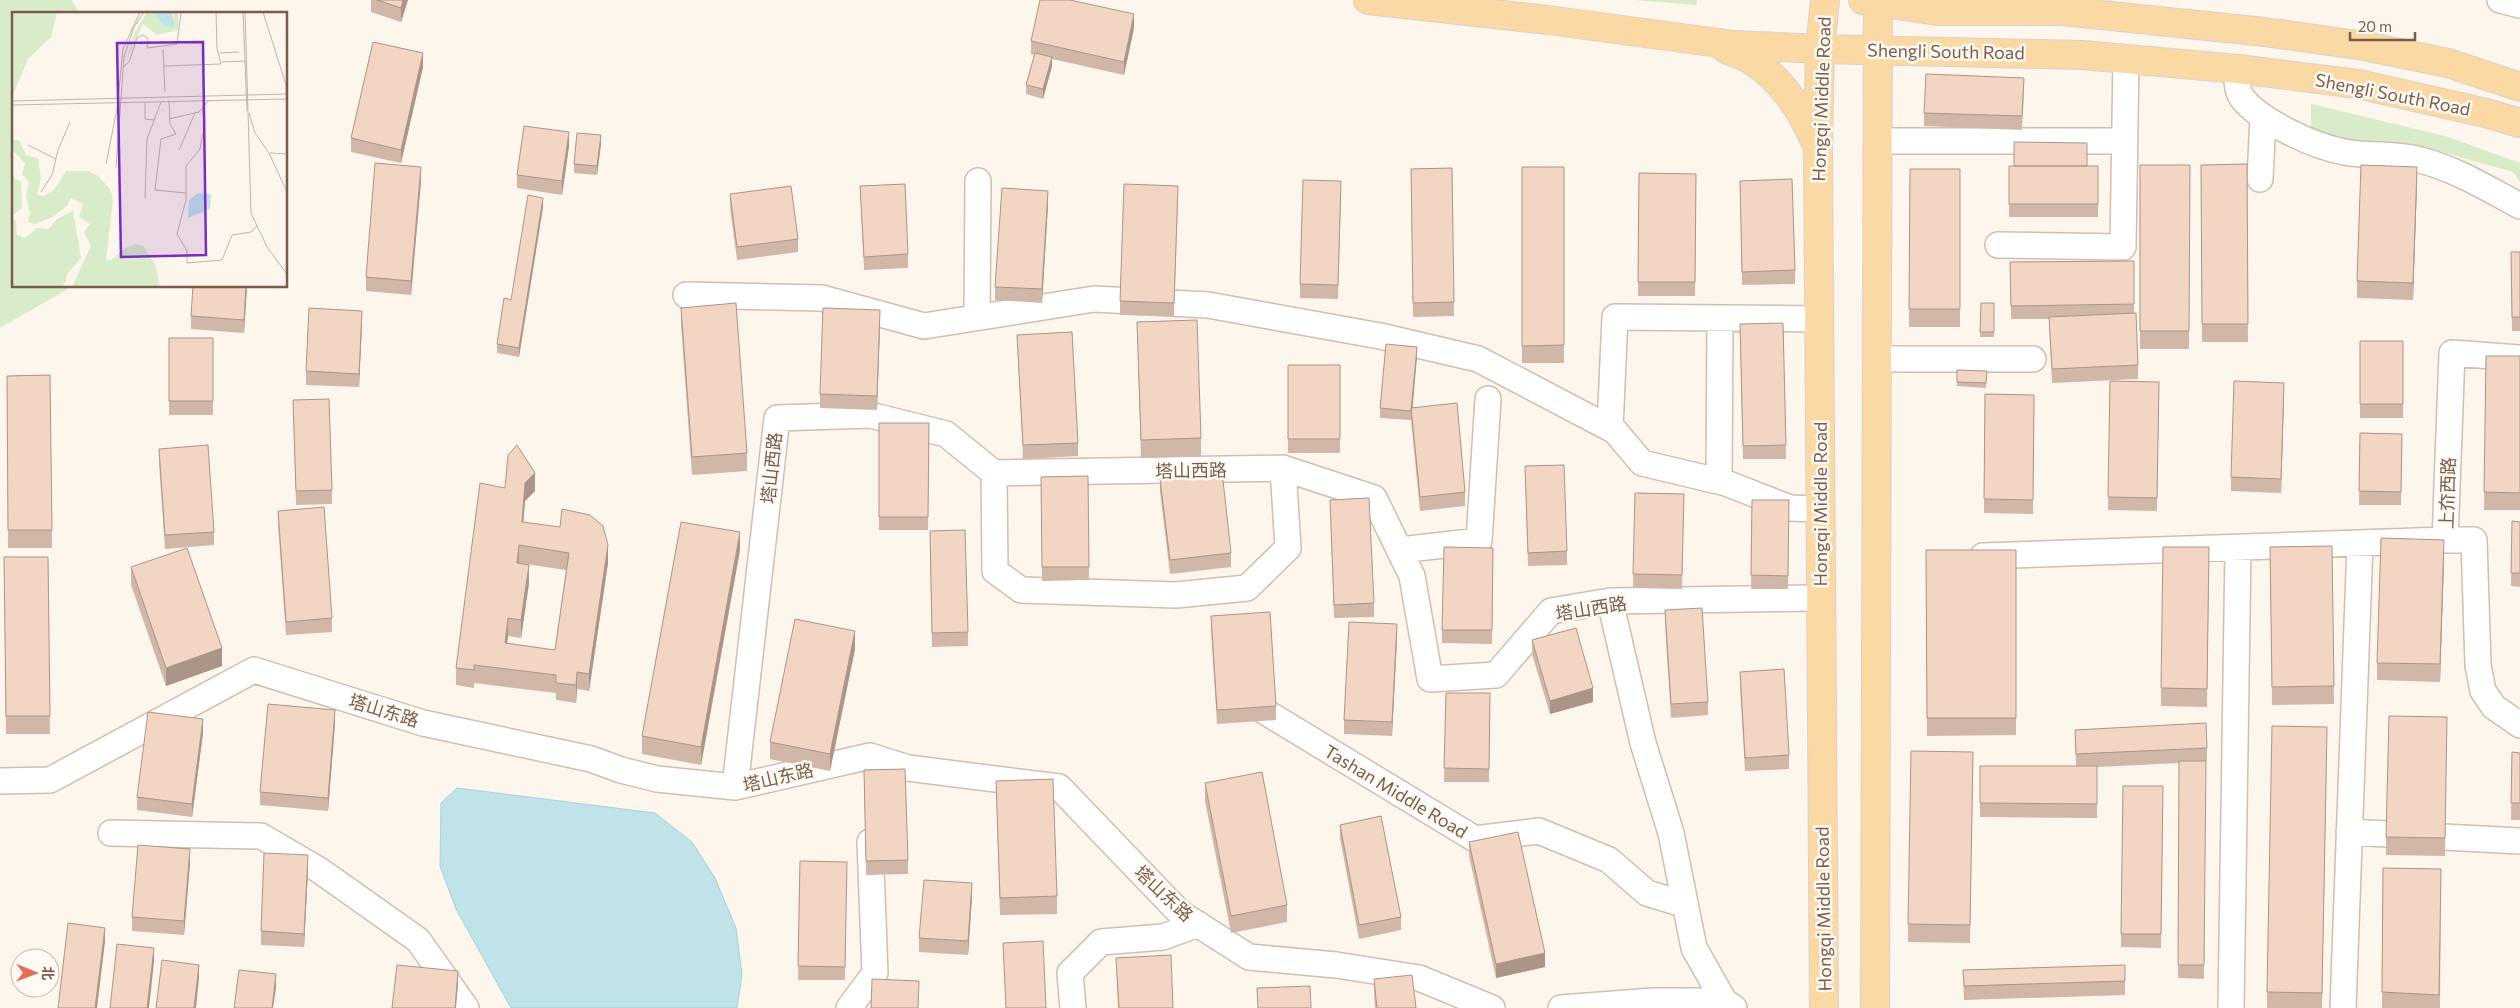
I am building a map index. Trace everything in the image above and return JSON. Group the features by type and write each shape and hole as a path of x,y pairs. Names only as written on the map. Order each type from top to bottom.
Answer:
{"main road":[{"name":"Shengli South Road","path":"1368,0 1548,20 1734,45 1820,50 1877,49 2082,55 2238,68 2358,84 2486,113 2520,123"},
{"name":"Hongqi Middle Road","path":"1824,1008 1818,147 1820,50 1825,0"},
{"name":"Shengli South Road","path":"1873,0 1938,11 2063,11 2265,32 2364,46 2448,63 2520,87"},
{"path":"1873,0 1877,49 1875,1008"},
{"path":"1698,40 1752,60 1772,78 1799,108 1818,147"}],"street":[{"path":"2500,0 2520,5"},
{"path":"1998,245 2123,246 2126,59"},
{"path":"2238,68 2237,86 2242,97 2263,117 2297,136 2344,152 2418,159 2454,171 2520,206"},
{"path":"2260,179 2263,117"},
{"path":"1877,141 2125,141"},
{"path":"977,317 978,181"},
{"path":"686,295 822,298 924,326 1094,299 1218,306 1380,336 1478,358 1610,428 1632,448 1642,463 1719,481 1790,508 1820,509"},
{"path":"1610,428 1615,317 1818,319"},
{"path":"1719,481 1720,318"},
{"name":"上夼西路","path":"2520,358 2452,353 2445,540 2474,540 2478,665 2482,690 2494,707 2520,725"},
{"path":"1876,359 2033,359"},
{"path":"1400,550 1479,542 1488,399"},
{"name":"塔山西路","path":"736,787 777,418 870,415 899,422 946,434 994,473 1283,468 1374,498 1412,576 1430,679 1496,675 1551,611 1610,601 1820,598"},
{"path":"994,473 995,571 1021,590 1176,595 1247,588 1288,548 1283,468"},
{"path":"1956,557 2445,540"},
{"path":"2343,1008 2360,543"},
{"path":"2231,1008 2238,548"},
{"path":"1610,601 1643,743 1671,834 1694,948 1729,1004"},
{"name":"塔山东路","path":"0,781 50,780 254,670 424,723 591,759 621,770 657,779 736,787 870,756 908,768 1059,787 1180,913 1249,957 1336,965 1420,978 1492,1008"},
{"name":"Tashan Middle Road","path":"1249,702 1475,840 1539,831 1609,860 1647,893 1684,904"},
{"path":"870,756 870,782"},
{"path":"849,1008 882,979 870,817"},
{"path":"2349,832 2520,841"},
{"path":"111,833 261,836 319,870 418,940 466,1008"},
{"path":"1072,1008 1070,973 1101,942 1163,937 1198,924"},
{"path":"1561,1008 1653,1000 1729,1004"}],"green space":[{"path":"0,0 71,0 79,12 12,12 12,288 70,288 0,328"},
{"path":"1633,0 1697,0 1696,5"},
{"path":"2311,104 2445,136 2520,163 2520,182 2513,172 2438,151 2394,144 2351,141 2311,133"}],"water":[{"path":"457,788 655,813 692,842 715,878 736,928 742,975 737,1008 511,1008 456,909 440,866 441,803"}],"building":[{"path":"377,0 403,0 401,8"},
{"path":"1040,0 1070,0 1134,14 1124,62 1031,41"},
{"path":"373,42 423,53 401,150 351,138"},
{"path":"1035,53 1052,57 1043,89 1026,85"},
{"path":"1926,74 2024,78 2022,116 1924,113"},
{"path":"524,126 569,132 562,181 517,175"},
{"path":"577,133 601,135 597,166 574,164"},
{"path":"2014,142 2087,143 2087,166 2014,166"},
{"path":"375,163 421,167 411,281 366,277"},
{"path":"2247,164 2248,324 2202,324 2201,165"},
{"path":"2140,165 2190,165 2189,331 2140,331"},
{"path":"2361,165 2417,167 2413,283 2357,281"},
{"path":"2009,166 2098,166 2098,204 2009,204"},
{"path":"1522,167 1564,167 1564,345 1522,346"},
{"path":"1452,168 1454,302 1413,303 1411,169"},
{"path":"1910,169 1960,169 1960,309 1909,309"},
{"path":"1639,173 1696,174 1695,282 1638,282"},
{"path":"1792,179 1795,270 1742,272 1740,181"},
{"path":"1303,180 1341,181 1338,285 1300,284"},
{"path":"905,184 908,254 864,257 860,186"},
{"path":"1124,184 1178,186 1174,303 1120,301"},
{"path":"791,186 798,239 737,247 730,194"},
{"path":"1002,188 1048,191 1042,289 995,287"},
{"path":"528,195 543,198 519,348 497,344 504,298 511,300"},
{"path":"2511,252 2520,252 2520,317 2512,317"},
{"path":"2134,261 2134,304 2011,306 2010,262"},
{"path":"193,288 246,288 244,320 191,316"},
{"path":"736,303 747,453 692,457 681,308"},
{"path":"1981,303 1994,303 1994,332 1980,332"},
{"path":"309,308 362,311 359,374 306,371"},
{"path":"823,308 880,310 877,396 820,394"},
{"path":"2136,313 2138,365 2052,369 2049,317"},
{"path":"1197,320 1201,438 1141,440 1137,322"},
{"path":"1783,323 1786,445 1743,446 1740,324"},
{"path":"1072,332 1078,443 1023,445 1017,335"},
{"path":"169,338 213,338 213,401 169,401"},
{"path":"2360,341 2403,341 2403,404 2360,404"},
{"path":"1386,344 1417,347 1411,411 1380,408"},
{"path":"2486,356 2520,356 2520,493 2484,492"},
{"path":"1288,365 1340,365 1340,439 1288,439"},
{"path":"1957,370 1987,371 1986,383 1957,382"},
{"path":"50,375 52,530 8,530 7,376"},
{"path":"2110,381 2159,382 2157,498 2108,497"},
{"path":"2234,381 2284,383 2281,479 2231,477"},
{"path":"1985,394 2034,395 2033,500 1984,499"},
{"path":"329,399 332,490 296,491 293,400"},
{"path":"1457,403 1465,492 1420,497 1411,408"},
{"path":"879,423 929,423 928,517 879,517"},
{"path":"2360,433 2402,434 2401,492 2359,491"},
{"path":"208,445 214,532 165,535 159,449"},
{"path":"517,445 535,473 525,483 522,522 560,527 562,509 590,515 603,526 608,545 589,674 577,672 576,685 556,683 556,675 474,665 474,670 456,668 480,483 505,488 508,455","holes":["519,545 569,553 555,650 505,643 508,618 521,620 529,565 517,563"]},
{"path":"1564,465 1567,551 1528,553 1525,466"},
{"path":"1222,471 1231,553 1170,560 1160,479"},
{"path":"1088,476 1089,567 1042,567 1041,477"},
{"path":"1635,493 1684,494 1682,575 1633,574"},
{"path":"1369,498 1374,603 1334,605 1330,500"},
{"path":"1752,500 1789,500 1788,576 1751,575"},
{"path":"324,507 332,618 286,622 278,511"},
{"path":"2512,521 2520,522 2520,573 2511,573"},
{"path":"681,522 740,532 701,747 642,736"},
{"path":"965,530 968,632 932,633 930,531"},
{"path":"2381,538 2444,540 2440,664 2377,663"},
{"path":"2332,546 2334,686 2272,687 2270,547"},
{"path":"1444,547 1493,548 1492,630 1442,630"},
{"path":"2163,547 2209,547 2207,689 2161,688"},
{"path":"187,548 222,648 166,668 131,567"},
{"path":"1926,550 2016,550 2016,718 1927,718"},
{"path":"4,557 48,557 50,716 6,716"},
{"path":"1702,608 1708,702 1671,704 1665,610"},
{"path":"1270,612 1276,706 1217,710 1211,616"},
{"path":"795,619 855,631 830,754 770,742"},
{"path":"1349,622 1397,624 1392,722 1344,720"},
{"path":"1576,628 1593,688 1550,701 1532,640"},
{"path":"1784,669 1789,755 1745,758 1740,672"},
{"path":"1446,693 1490,693 1489,769 1444,768"},
{"path":"268,704 335,710 328,798 260,792"},
{"path":"148,712 203,719 192,804 137,797"},
{"path":"2389,716 2447,717 2445,838 2386,837"},
{"path":"2206,723 2207,748 2076,754 2075,730"},
{"path":"2272,726 2327,727 2322,993 2267,992"},
{"path":"1911,751 1973,752 1970,925 1908,924"},
{"path":"2512,752 2520,753 2520,803 2511,803"},
{"path":"2179,761 2206,761 2204,965 2178,965"},
{"path":"1980,766 2097,766 2097,804 1980,803"},
{"path":"905,769 908,860 866,861 864,770"},
{"path":"1262,772 1287,905 1231,916 1205,783"},
{"path":"1053,779 1057,896 1000,898 996,781"},
{"path":"2123,786 2163,786 2161,934 2121,934"},
{"path":"1381,816 1401,917 1359,925 1340,825"},
{"path":"1518,832 1545,953 1496,964 1469,842"},
{"path":"138,845 190,849 184,921 132,917"},
{"path":"264,853 308,855 304,934 261,931"},
{"path":"800,861 847,862 845,967 798,966"},
{"path":"2383,868 2441,869 2439,995 2382,992"},
{"path":"924,880 972,883 968,941 919,938"},
{"path":"68,923 105,928 95,1008 58,1008"},
{"path":"1043,941 1046,1008 1006,1008 1003,943"},
{"path":"117,944 154,948 147,1008 110,1008"},
{"path":"1171,955 1173,1008 1119,1008 1116,958"},
{"path":"162,960 199,965 194,1008 156,1008"},
{"path":"397,965 458,971 455,1008 392,1008"},
{"path":"2125,965 2125,981 1964,986 1963,970"},
{"path":"239,970 276,974 272,1008 234,1008"},
{"path":"1412,975 1416,1008 1377,1008 1374,979"},
{"path":"872,979 919,981 918,1008 871,1008"},
{"path":"1310,986 1311,1008 1258,1008 1257,988"}]}
